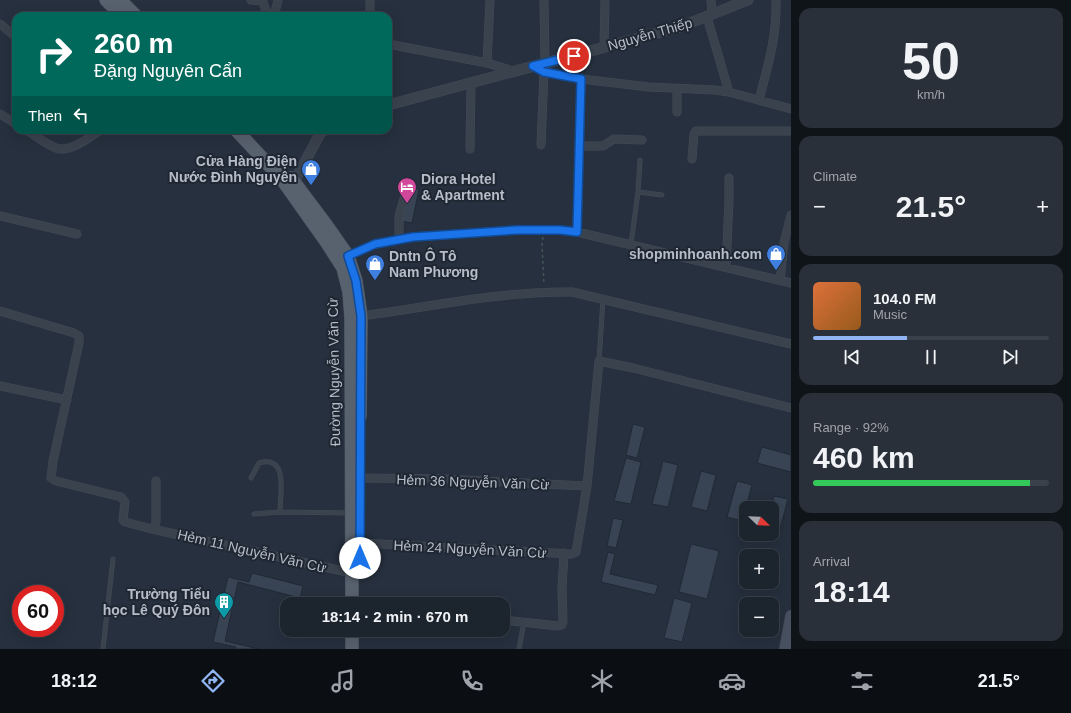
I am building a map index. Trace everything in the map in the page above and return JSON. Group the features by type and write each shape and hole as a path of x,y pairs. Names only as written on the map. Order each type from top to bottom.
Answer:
{"main road":[{"path":"106,0 118,12"},
{"path":"120,0 132,12"},
{"name":"Đường Nguyễn Văn Cừ","path":"240,134 281,178 327,243 343,268 349,292 356,371 360,478 360,543 353,597"},
{"name":"Đường Nguyễn Văn Cừ","path":"252,134 273,156 294,182 348,256 356,281 361,316 356,371 351,513 356,573 360,597"},
{"path":"785,649 791,616"},
{"path":"352,637 352,649"},
{"path":"360,637 360,649"}],"street":[{"path":"251,0 263,0 267,12"},
{"path":"275,12 278,0"},
{"path":"370,0 370,12"},
{"path":"541,145 545,68 544,0"},
{"path":"604,47 605,0"},
{"path":"710,0 710,16 728,92"},
{"name":"Nguyễn Thiếp","path":"392,104 533,66 545,68 604,47 680,27 748,0"},
{"path":"759,100 772,49 776,0"},
{"path":"487,63 490,2"},
{"path":"0,24 12,34"},
{"path":"392,45 487,63 513,71"},
{"path":"545,68 581,79 649,87 728,92 791,109"},
{"path":"577,232 581,79"},
{"path":"470,149 471,82"},
{"path":"677,88 677,112"},
{"path":"0,114 12,122"},
{"path":"692,159 694,134 696,131 791,131"},
{"path":"33,134 56,148 65,149 73,147 94,134"},
{"path":"294,182 320,134"},
{"path":"579,146 603,146 614,139 642,140"},
{"path":"726,267 729,178"},
{"path":"399,239 399,216 405,195"},
{"path":"780,280 784,243 791,215"},
{"path":"0,216 77,234"},
{"path":"348,256 375,244 399,239 517,230 546,230 577,232 791,283"},
{"path":"361,316 453,301 545,292 572,292 791,344"},
{"path":"0,311 74,333 79,336 79,343 66,400 0,386"},
{"path":"586,486 599,361 633,368 791,408"},
{"name":"Hẻm 11 Nguyễn Văn Cừ","path":"66,400 53,461 51,478 56,481 122,497 125,502 123,520 125,522 356,573"},
{"name":"Hẻm 36 Nguyễn Văn Cừ","path":"360,478 443,479 586,486"},
{"path":"152,529 156,522 156,481"},
{"name":"Hẻm 24 Nguyễn Văn Cừ","path":"360,543 572,554 576,552 577,548 586,486"},
{"path":"510,621 558,626 562,625 564,553"}],"lane":[{"path":"631,244 638,192 640,160"},
{"path":"638,192 662,195"},
{"path":"599,361 603,299"},
{"path":"251,478 259,463 269,461 275,464 281,476 280,512"},
{"path":"254,514 280,512 351,513"},
{"path":"103,649 113,559"},
{"path":"519,649 524,622"}],"path":[{"path":"545,292 542,244 546,230"}],"building":[{"name":"Diora Hotel & Apartment","path":"403,185 419,189 412,223 395,220"},
{"path":"633,424 645,427 637,458 626,455"},
{"path":"762,447 791,455 791,472 757,463"},
{"path":"626,458 641,462 631,504 614,501"},
{"path":"663,461 678,465 668,507 652,504"},
{"path":"701,471 716,475 707,511 691,507"},
{"path":"737,481 752,485 748,501 739,501 739,520 727,517"},
{"path":"774,496 788,499 779,533 779,501 773,501"},
{"path":"613,518 623,520 616,548 607,546"},
{"path":"691,544 719,551 707,599 679,592"},
{"path":"608,552 615,554 610,574 658,585 655,595 601,582"},
{"name":"Trường Tiểu học Lê Quý Đôn","path":"252,573 303,586 300,597 296,597 238,582 225,641 259,649 235,649 236,647 213,642 228,577 249,582"},
{"path":"674,598 692,603 682,642 664,638"}],"place":[{"name":"Cửa Hàng Điện Nước Đình Nguyên","path":"311,186"},
{"name":"Diora Hotel & Apartment","path":"407,204"},
{"name":"shopminhoanh.com","path":"776,271"},
{"name":"Dntn Ô Tô Nam Phương","path":"375,281"},
{"name":"Trường Tiểu học Lê Quý Đôn","path":"224,619"}],"route":[{"path":"360,558 361,316 356,281 348,256 375,244 413,237 517,230 560,230 577,232 581,79 544,72 533,66 574,56"}]}
